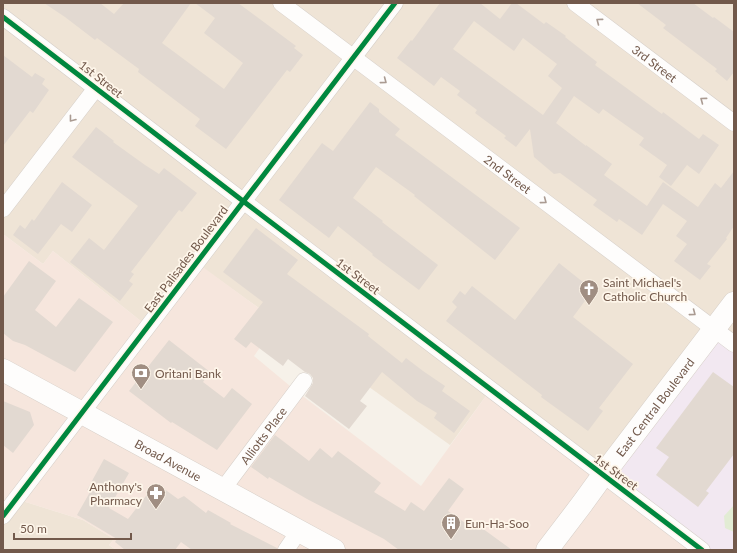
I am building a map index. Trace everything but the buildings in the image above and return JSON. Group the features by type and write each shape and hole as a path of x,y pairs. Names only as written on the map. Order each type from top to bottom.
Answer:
{"main road":[{"name":"East Central Boulevard","path":"547,550 734,303"},
{"name":"Broad Avenue","path":"3,370 334,550"}],"street":[{"name":"2nd Street","path":"282,3 734,344"},
{"name":"East Palisades Boulevard","path":"3,516 395,3"},
{"name":"3rd Street","path":"575,3 734,123"},
{"name":"1st Street","path":"3,17 702,550"},
{"path":"3,209 96,88"},
{"name":"Alliotts Place","path":"223,490 304,381"},
{"path":"286,550 299,531"}],"shaded area":[{"path":"3,3 734,3 734,344 603,475 491,389 450,445 196,263 147,326 53,251 43,264 3,234"},
{"path":"3,234 43,264 53,251 147,326 196,262 278,322 254,356 296,391 421,486 491,389 702,550 116,550 109,545 114,539 83,520 16,499 3,516"},
{"path":"714,329 734,344 734,550 701,550 603,475"},
{"path":"16,499 83,520 114,539 109,545 116,550 3,550 3,516"}],"green space":[{"path":"734,505 734,532 725,528 724,516"}],"cycle path":[{"path":"3,516 395,3"},
{"path":"3,17 702,550"}],"place":[{"name":"Saint Michael's Catholic Church","path":"589,306"},
{"name":"Oritani Bank","path":"141,390"},
{"name":"Anthony's Pharmacy","path":"156,510"},
{"name":"Eun-Ha-Soo","path":"451,540"}]}
